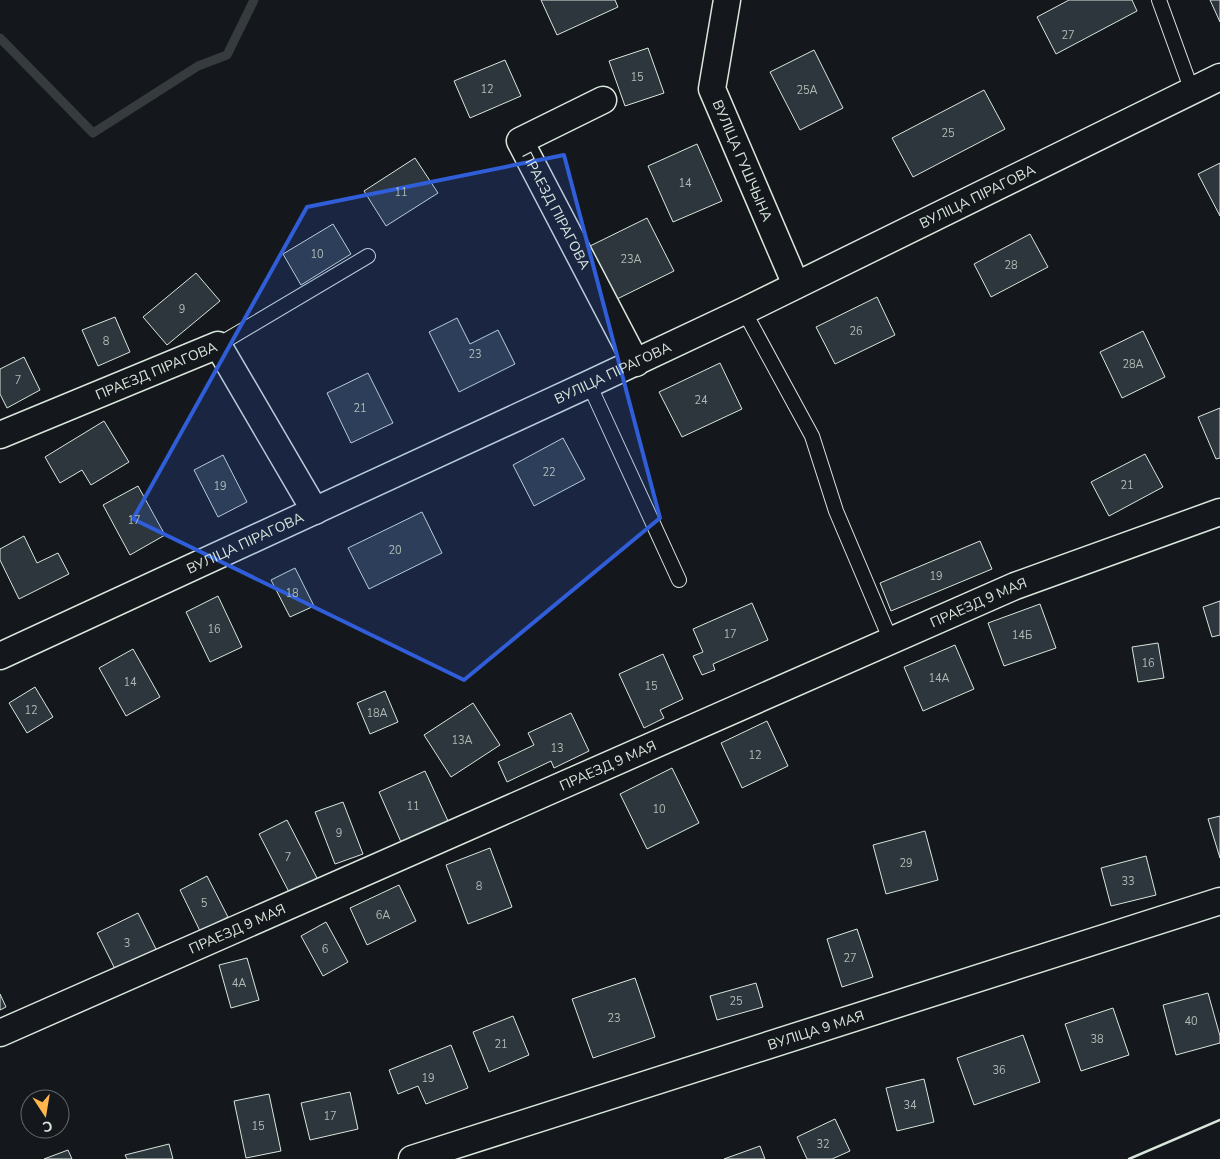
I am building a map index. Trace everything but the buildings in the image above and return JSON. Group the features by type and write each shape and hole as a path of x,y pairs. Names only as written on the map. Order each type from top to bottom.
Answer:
{"street":[{"name":"ВУЛІЦА ГУШЧЫНА","path":"726,0 712,89 796,285"},
{"name":"ВУЛІЦА ПІРАГОВА","path":"0,656 636,363 1220,78"},
{"name":"ПРАЕЗД ПІРАГОВА","path":"603,100 520,141 636,363"},
{"name":"ПРАЕЗД ПІРАГОВА","path":"0,435 218,345 315,511"},
{"name":"ПРАЕЗД 9 МАЯ","path":"0,1033 1015,586 1220,512"},
{"name":"ВУЛІЦА 9 МАЯ","path":"412,1159 1220,901"}],"lane":[{"path":"1159,0 1192,91"},
{"path":"218,345 368,256"},
{"path":"744,311 812,436 836,512 891,641"},
{"path":"590,384 679,580"}],"highlighted area":[{"path":"564,155 660,518 464,680 133,519 307,207"}],"waterway":[{"path":"0,38 93,133 198,66 227,55 254,0"}],"wall":[{"path":"1129,1159 1220,1120"}]}
